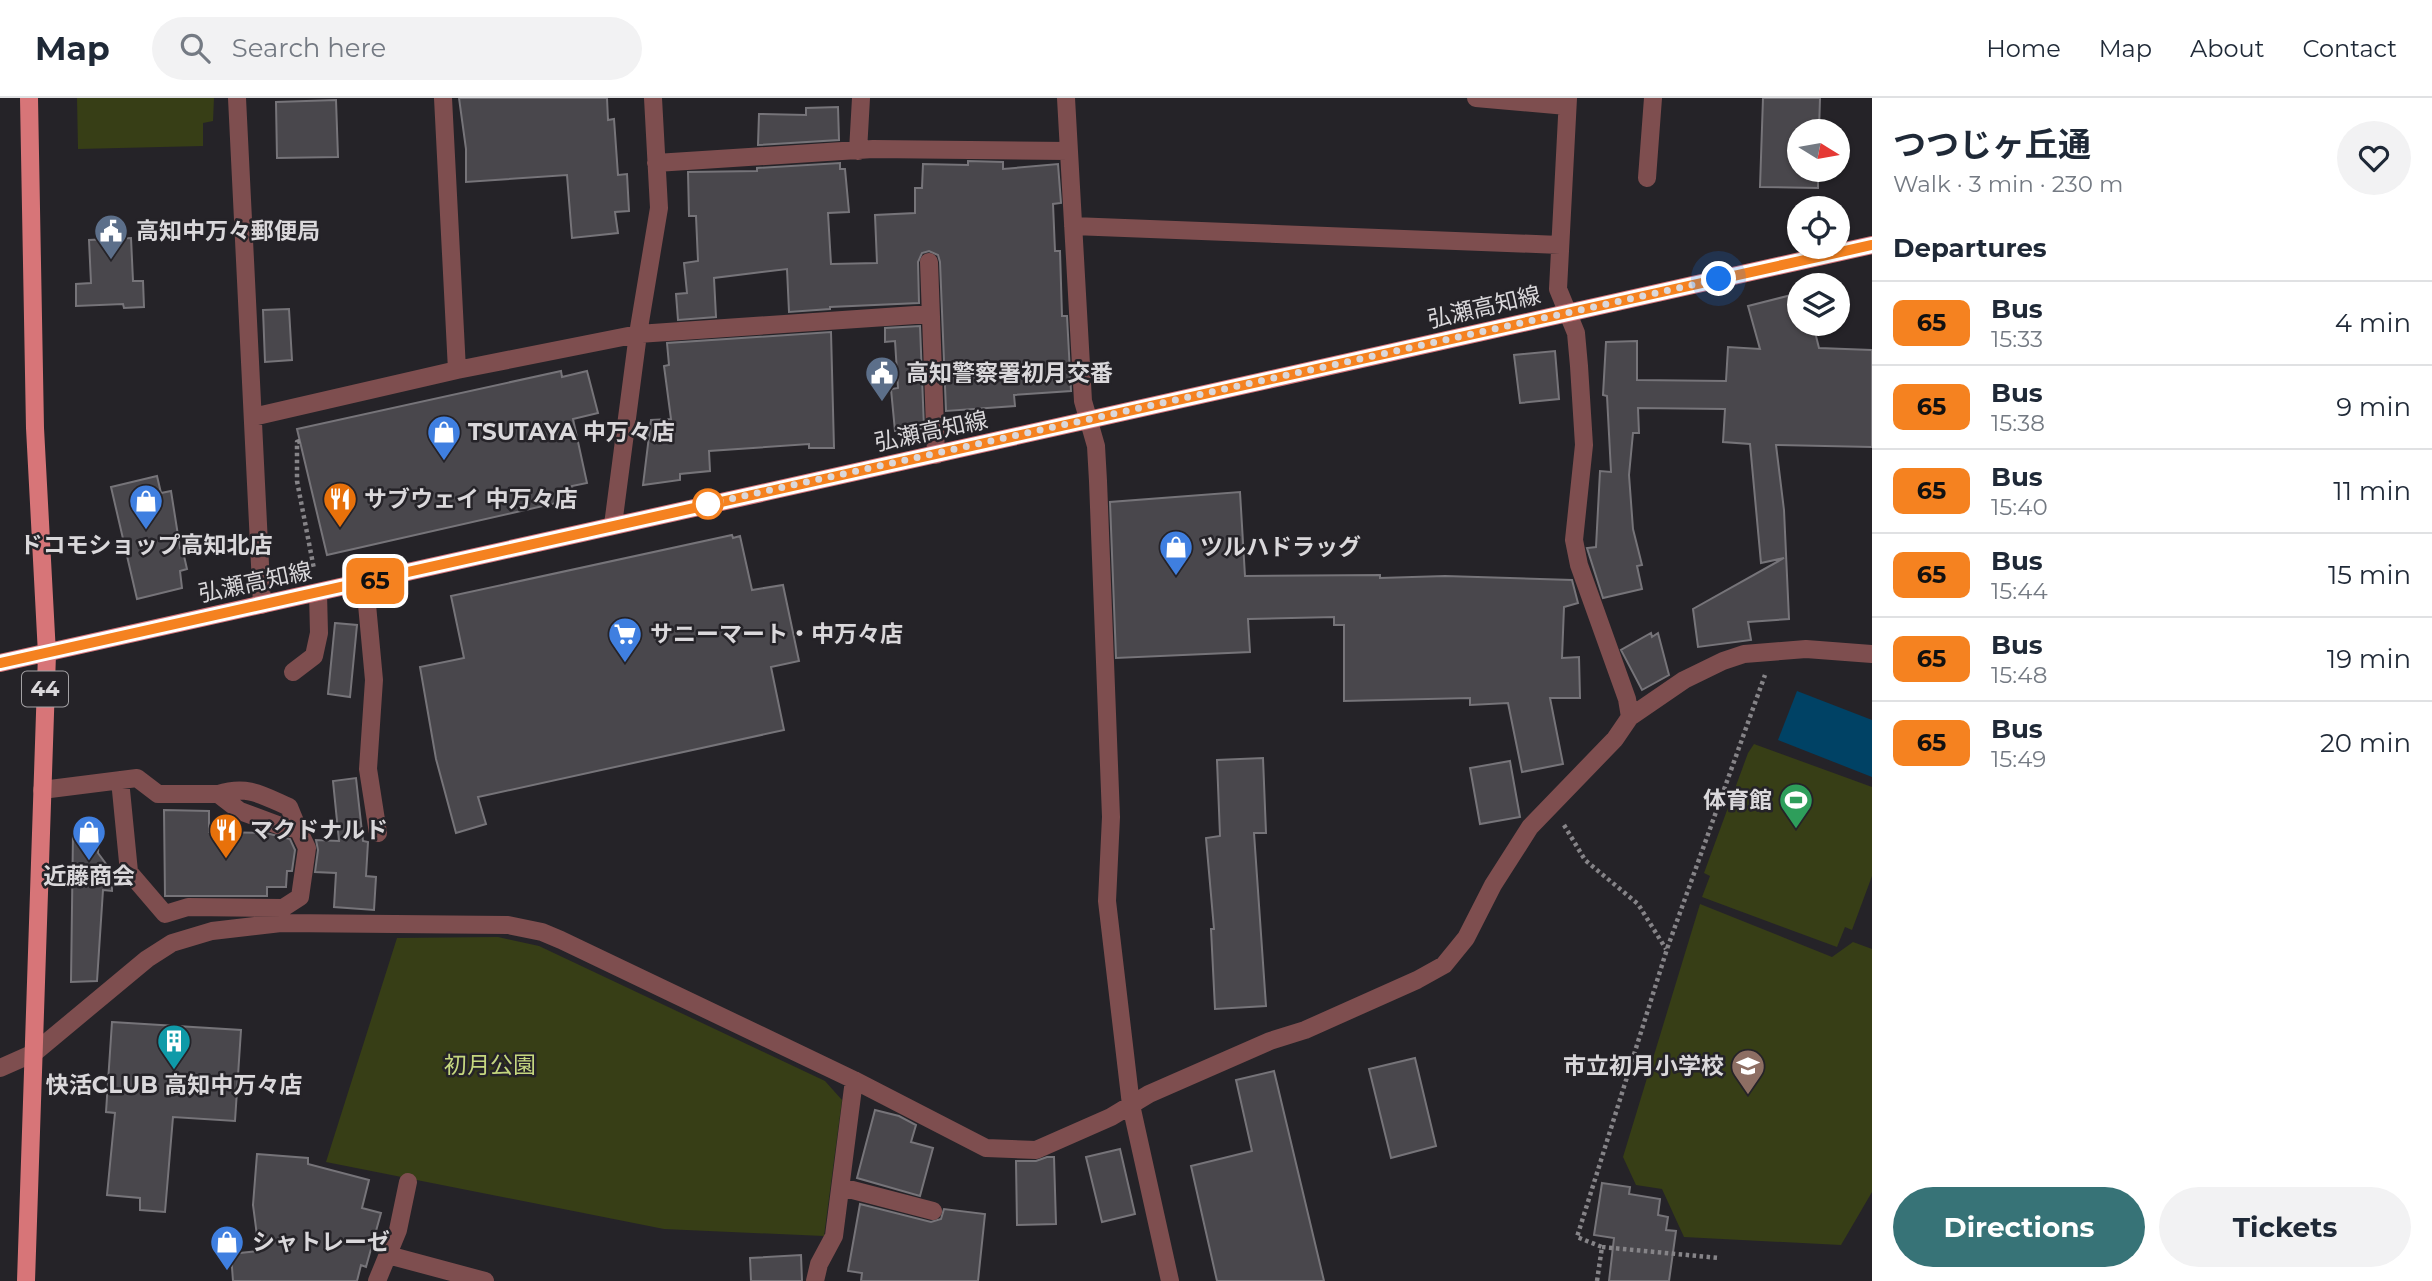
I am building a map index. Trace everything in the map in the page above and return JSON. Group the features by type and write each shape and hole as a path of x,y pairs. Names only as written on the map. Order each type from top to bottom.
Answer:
{"main road":[{"name":"44","path":"26,1281 47,654 35,428 29,98"},
{"name":"弘瀬高知線","path":"0,663 1872,245"}],"street":[{"path":"237,98 262,605"},
{"path":"443,98 457,370"},
{"path":"613,525 638,334 659,208 653,98"},
{"path":"858,151 861,98"},
{"path":"1066,98 1083,401 1096,446 1111,817 1107,901 1131,1105 1170,1281"},
{"path":"1476,98 1567,102 1558,289 1577,337 1584,445 1574,527 1576,553 1630,717"},
{"path":"1647,178 1653,98"},
{"path":"656,163 858,151 1069,151"},
{"path":"1073,226 1560,245"},
{"path":"929,262 936,455"},
{"path":"253,417 457,370 638,334 930,314"},
{"path":"365,583 374,680 368,769 378,832"},
{"path":"293,672 314,656 319,634 318,593"},
{"path":"0,1068 34,1053 147,959 172,943 212,931 281,923 508,925 541,932 561,940 854,1080 986,1148 1035,1150 1173,1083 1269,1041 1305,1030 1444,965 1466,938 1493,885 1530,827 1615,739 1630,717 1684,680 1723,661 1744,654 1772,650 1827,650 1872,654"},
{"path":"42,790 129,779 158,794 218,794 240,811 283,827 298,829 307,848 300,897 283,908 188,906 165,914 129,872 129,779"},
{"path":"815,1281 819,1264 834,1236 854,1080"},
{"path":"377,1281 398,1230 408,1182"},
{"path":"841,1187 933,1211"},
{"path":"388,1255 485,1281"}],"path":[{"path":"300,441 296,442 298,481 314,569"},
{"path":"1719,1258 1602,1247 1577,1237 1667,949 1772,650"},
{"path":"1564,789 1567,804 1564,825 1585,860 1638,904 1667,949"},
{"path":"1597,1281 1602,1247"}],"green space":[{"path":"77,98 214,98 213,121 203,123 203,146 78,149"},
{"name":"体育館","path":"1754,744 1872,787 1872,876 1852,930 1845,927 1837,947 1702,897 1710,876 1704,873 1748,753"},
{"path":"1700,904 1832,957 1853,942 1872,949 1872,1192 1841,1245 1684,1237 1662,1189 1636,1185 1623,1157"},
{"name":"初月公園","path":"498,937 539,946 825,1081 842,1100 824,1236 664,1229 326,1162 397,938"}],"water":[{"path":"1797,691 1872,720 1872,777 1778,740"}],"building":[{"path":"459,98 607,98 608,120 614,119 618,175 627,174 629,211 615,212 618,233 572,238 567,175 466,182 466,149"},
{"path":"1763,98 1820,98 1819,119 1787,119 1787,182 1818,182 1818,188 1760,187"},
{"path":"336,100 338,157 277,158 276,102"},
{"path":"838,107 839,140 758,145 759,114 806,115 806,108"},
{"path":"968,161 1003,162 1003,169 1058,164 1061,203 1053,204 1055,251 1060,251 1062,316 1067,316 1071,391 1014,395 1015,406 946,411 940,262 938,255 929,251 922,253 918,262 919,303 830,307 789,312 787,269 714,278 716,317 678,320 676,294 687,293 684,263 698,261 696,216 689,216 688,172 757,171 757,168 840,163 840,169 845,169 849,212 828,213 831,264 877,263 875,215 915,213 915,188 922,188 923,164 968,165"},
{"name":"高知中万々郵便局","path":"131,238 133,281 143,281 144,307 124,308 123,304 76,306 76,284 91,283 89,240"},
{"path":"1787,296 1787,336 1816,336 1819,348 1872,350 1872,447 1776,445 1784,510 1789,619 1748,622 1751,640 1698,647 1693,609 1784,558 1761,563 1750,444 1723,442 1725,409 1638,408 1639,433 1633,433 1629,475 1633,529 1642,565 1637,566 1642,589 1603,598 1587,548 1596,547 1600,471 1611,472 1607,396 1603,395 1606,342 1637,341 1637,380 1726,381 1728,347 1760,349 1748,306"},
{"path":"289,309 292,360 265,362 263,310"},
{"path":"920,326 924,428 895,431 891,389 898,388 895,341 885,342 885,328"},
{"path":"831,332 834,448 809,448 809,444 709,451 710,471 680,474 680,480 643,485 651,420 671,419 664,366 669,365 667,343"},
{"path":"1555,351 1559,399 1520,403 1514,355"},
{"name":"TSUTAYA 中万々店","path":"561,371 562,377 587,371 598,413 573,419 587,483 572,486 574,499 327,555 297,429"},
{"name":"ドコモショップ高知北店","path":"157,476 161,493 171,491 180,548 182,547 187,569 180,571 182,588 137,599 111,487"},
{"path":"1240,492 1245,576 1380,575 1380,578 1445,576 1572,580 1578,603 1564,607 1562,658 1579,657 1580,698 1550,698 1563,764 1522,772 1508,703 1470,705 1470,698 1344,701 1344,625 1334,625 1334,617 1248,619 1250,652 1116,658 1110,502"},
{"name":"サニーマート・中万々店","path":"732,535 733,538 740,536 752,590 783,585 799,661 771,667 784,730 478,797 486,824 456,833 436,759 420,667 464,658 451,596"},
{"path":"335,623 357,625 350,697 328,694"},
{"path":"1651,633 1652,637 1658,633 1669,675 1642,690 1621,650"},
{"path":"1263,758 1266,833 1254,833 1266,1006 1215,1009 1211,929 1214,929 1206,838 1220,836 1217,760"},
{"path":"1510,761 1520,817 1480,824 1470,768"},
{"path":"356,778 363,841 368,842 366,876 376,877 374,910 334,907 336,873 315,872 318,850 316,840 339,841 333,781"},
{"name":"マクドナルド","path":"164,810 209,811 209,832 266,833 290,839 295,850 292,871 287,871 286,887 267,887 267,896 165,896"},
{"path":"73,833 99,834 98,853 112,872 112,891 103,890 97,981 71,982"},
{"name":"快活CLUB 高知中万々店","path":"112,1022 241,1030 235,1121 173,1117 165,1212 140,1210 140,1198 107,1195 115,1113 106,1112"},
{"path":"1415,1058 1436,1146 1391,1158 1369,1069"},
{"path":"1274,1071 1324,1281 1217,1281 1191,1166 1252,1151 1236,1080"},
{"path":"875,1110 899,1116 916,1125 911,1142 933,1148 920,1196 857,1178"},
{"path":"1120,1149 1135,1214 1102,1222 1086,1157"},
{"path":"257,1154 308,1158 308,1164 369,1180 362,1208 381,1213 366,1267 361,1265 357,1281 233,1281 231,1254 259,1251 253,1205"},
{"path":"1054,1157 1056,1224 1017,1225 1016,1161 1036,1161"},
{"path":"1602,1183 1630,1187 1629,1194 1660,1199 1658,1215 1668,1217 1666,1230 1676,1231 1669,1281 1609,1281 1614,1238 1594,1235"},
{"path":"860,1204 931,1222 941,1219 944,1209 985,1214 978,1281 861,1281 862,1273 848,1271"},
{"path":"801,1255 802,1281 751,1281 750,1258"}],"bus line":[{"name":"65","path":"0,663 1872,245"}],"place":[{"name":"高知中万々郵便局","path":"111,261"},
{"name":"高知警察署初月交番","path":"882,403"},
{"name":"TSUTAYA 中万々店","path":"444,462"},
{"name":"サブウェイ 中万々店","path":"340,529"},
{"name":"ドコモショップ高知北店","path":"146,531"},
{"name":"ツルハドラッグ","path":"1176,577"},
{"name":"サニーマート・中万々店","path":"625,664"},
{"name":"体育館","path":"1796,830"},
{"name":"マクドナルド","path":"226,860"},
{"name":"近藤商会","path":"89,862"},
{"name":"快活CLUB 高知中万々店","path":"174,1071"},
{"name":"市立初月小学校","path":"1748,1096"},
{"name":"シャトレーゼ","path":"227,1272"}],"route":[{"path":"708,504 1719,279"}]}
